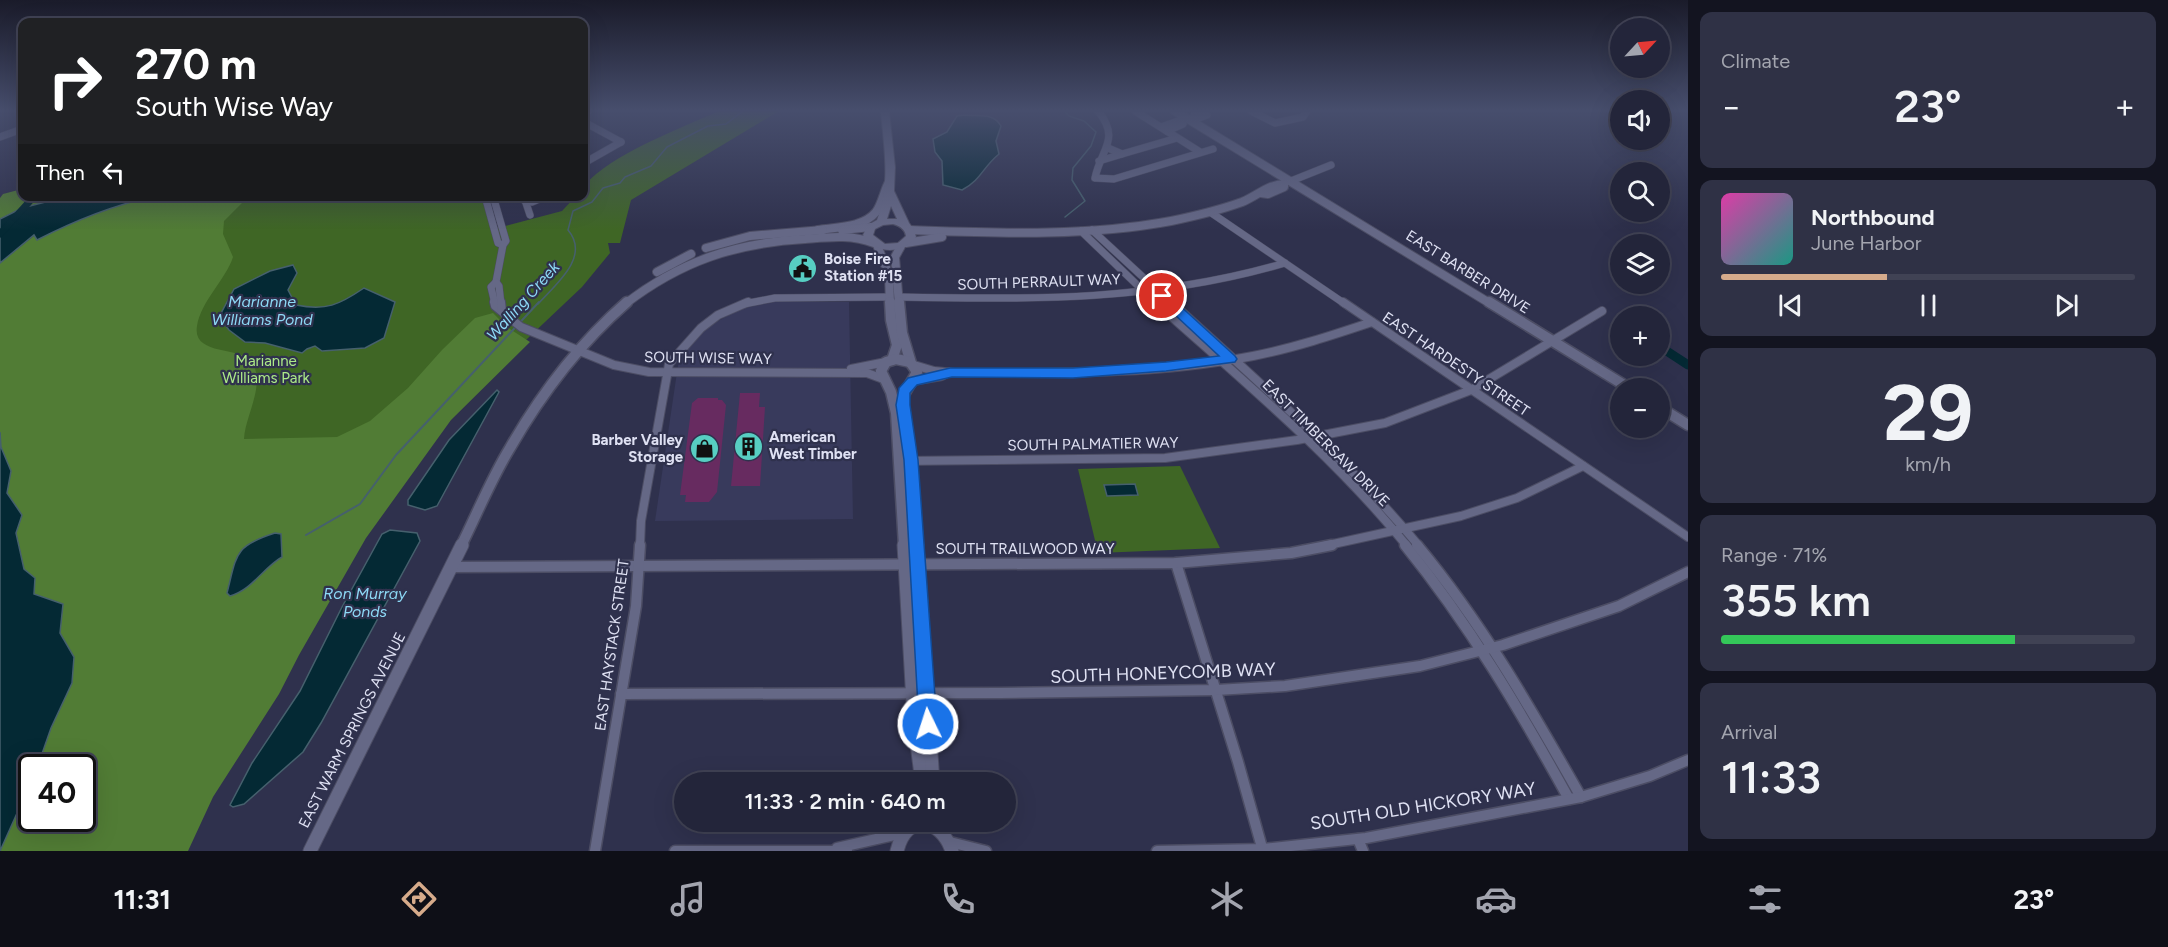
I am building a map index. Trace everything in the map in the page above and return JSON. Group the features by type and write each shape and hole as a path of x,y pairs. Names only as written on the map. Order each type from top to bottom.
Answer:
{"main road":[{"path":"881,222 886,212 889,186 887,151"},
{"path":"889,186 904,219 911,237 903,244 889,247 876,244 868,235 871,227 881,222 893,221 907,227"}],"street":[{"path":"588,161 606,151"},
{"path":"1106,151 1098,161 1095,178 1114,179 1206,151"},
{"path":"1114,151 1122,154"},
{"path":"1098,161 1133,151"},
{"path":"1238,151 1287,182"},
{"path":"907,227 969,232 1081,231 1167,221 1210,212 1261,193 1268,194 1284,187 1287,182 1331,165"},
{"name":"EAST BARBER DRIVE","path":"1287,182 1613,378"},
{"path":"811,231 851,225 867,219 878,210 889,186"},
{"path":"486,201 498,243 503,245 506,241 494,201"},
{"path":"526,201 530,214"},
{"name":"EAST HARDESTY STREET","path":"1210,212 1688,537"},
{"name":"EAST WARM SPRINGS AVENUE","path":"310,851 509,449 542,396 578,352 649,278 688,255 733,239 768,233 871,227"},
{"name":"EAST TIMBERSAW DRIVE","path":"1092,230 1151,291"},
{"name":"EAST TIMBERSAW DRIVE","path":"1081,231 1151,291 1310,438 1350,482 1400,531 1535,714 1581,797"},
{"path":"905,460 895,408 881,371 897,345 894,297 895,257 903,244 969,232"},
{"name":"EAST WARM SPRINGS AVENUE","path":"609,319 665,275 689,262 729,248 783,239 845,236 859,237 876,244"},
{"path":"876,244 889,275 902,333 917,372 904,391 903,398 922,772"},
{"name":"SOUTH WISE WAY","path":"503,245 496,282 491,287 495,306 516,324 578,352 635,370 867,373 886,381"},
{"name":"SOUTH PERRAULT WAY","path":"668,372 669,364 677,353 701,328 718,315 741,304 775,298 1043,297 1151,291 1217,282 1285,263"},
{"name":"SOUTH PALMATIER WAY","path":"905,460 1165,458 1310,438 1384,423 1471,390 1602,312"},
{"path":"889,361 901,359 924,370 950,372 1073,373 1166,367 1226,360 1288,349 1372,322"},
{"name":"SOUTH WISE WAY","path":"840,372 889,361"},
{"name":"EAST HAYSTACK STREET","path":"595,851 636,606 640,566 640,520 668,372"},
{"path":"886,381 897,385 942,376 950,372"},
{"path":"1670,414 1688,425"},
{"name":"SOUTH TRAILWOOD WAY","path":"452,567 1176,563 1291,553 1400,531 1517,498 1583,466"},
{"path":"1176,563 1263,850"},
{"name":"SOUTH HONEYCOMB WAY","path":"621,694 1216,690 1285,686 1420,666 1489,649 1619,606 1688,572"},
{"name":"EAST TIMBERSAW DRIVE","path":"1489,649 1569,799"},
{"path":"919,692 931,772"},
{"name":"SOUTH OLD HICKORY WAY","path":"1157,851 1263,850 1358,839 1581,797 1650,776 1688,760"},
{"path":"828,850 891,832"},
{"path":"897,851 908,832"},
{"path":"948,838 986,851"},
{"path":"1358,839 1363,851"},
{"path":"310,851 317,851"},
{"path":"675,851 847,851"}],"shaded area":[{"path":"773,302 849,302 853,519 655,521 680,352 708,327 739,309"}],"green space":[{"name":"Marianne Williams Park","path":"632,151 713,151 631,200 620,243 608,243 610,253 582,287 507,358 315,556 0,268 167,201 489,201 490,210 498,228 562,211 571,201 588,201 588,182 611,163"},
{"path":"18,190 18,201 49,201 22,208 0,219 0,198 3,194"},
{"path":"133,201 244,201 224,221 223,234 233,257 203,308 197,326 197,335 201,342 208,346 244,356 255,368 256,388 244,439 337,437 370,421 408,388 475,318 493,313 507,327 530,342 451,420 366,538 279,694 213,797 188,851 0,851 18,811 18,832 96,832 96,754 42,754 74,657 34,594 24,569 16,532 22,515 7,493 11,471 1,447 0,432 0,263 35,235 37,240 93,215"},
{"path":"1180,466 1220,548 1098,553 1078,469"}],"water":[{"path":"998,151 999,154 974,182 962,190 943,185 942,161 935,152"},
{"path":"49,201 136,201 93,215 37,240 34,235 0,263 0,219 22,208"},
{"name":"Marianne Williams Pond","path":"293,265 297,273 288,290 296,305 324,307 332,305 364,288 395,302 384,338 365,348 322,351 315,346 302,353 265,343 245,342 229,330 219,317 234,289 270,271"},
{"path":"497,390 499,392 437,506 425,510 408,505 408,500 449,440"},
{"path":"0,432 1,447 11,471 7,493 22,515 16,533 24,569 35,578 34,594 63,604 60,633 74,657 72,683 42,754 18,754 18,811 0,851"},
{"path":"1135,484 1138,495 1107,496 1104,485"},
{"name":"Ron Murray Ponds","path":"390,530 417,533 420,541 321,723 303,752 244,804 233,807 230,805 252,763 300,691 382,534"},
{"path":"275,533 281,534 282,557 252,583 230,596 227,593 239,553 252,542"}],"building":[{"name":"American West Timber","path":"740,393 760,393 759,407 765,407 760,486 731,486"},
{"name":"Barber Valley Storage","path":"698,398 718,398 726,405 717,492 709,502 685,502 686,495 680,495 692,403"}],"waterway":[{"name":"Walling Creek","path":"538,304 561,279 573,260 574,240 568,230 573,211 592,202 603,188 620,183 625,177 651,166 664,151"},
{"path":"1065,217 1085,201 1072,180 1073,168 1087,151"},
{"path":"0,234 30,201"},
{"name":"Walling Creek","path":"306,535 360,504 396,455 539,302"},
{"path":"1670,353 1688,365"}],"place":[{"name":"Boise Fire Station #15","path":"803,268"},
{"name":"American West Timber","path":"748,446"},
{"name":"Barber Valley Storage","path":"704,449"}],"route":[{"path":"928,724 911,460 903,405 904,391 913,381 942,376 950,372 1073,373 1166,367 1231,359 1162,296"}]}
